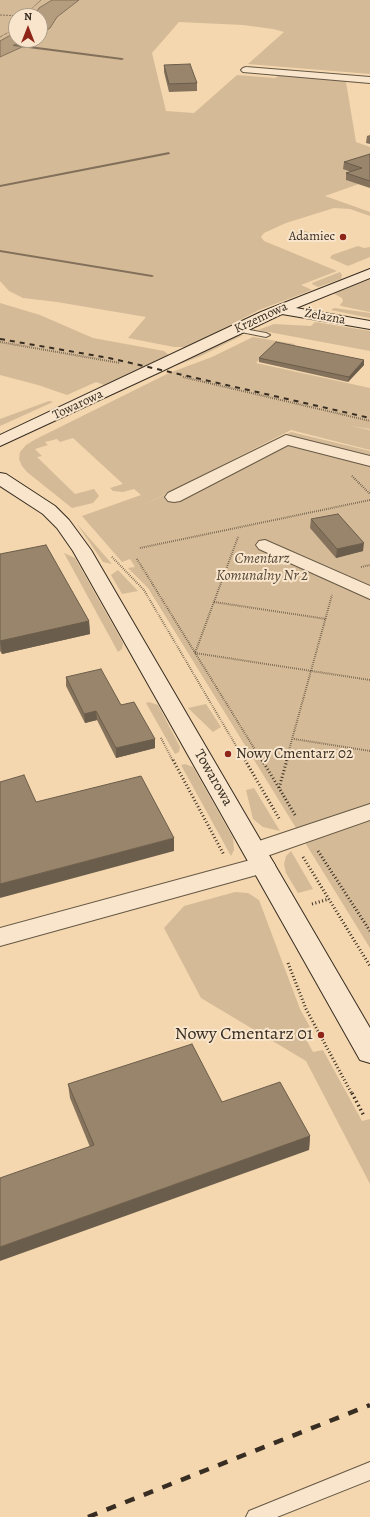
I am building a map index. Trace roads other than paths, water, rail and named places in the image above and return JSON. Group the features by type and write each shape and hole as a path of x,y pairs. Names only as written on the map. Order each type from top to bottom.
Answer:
{"street":[{"path":"246,70 370,80"},
{"name":"Krzemowa","path":"153,370 280,309 370,273"},
{"name":"Żelazna","path":"280,309 370,325"},
{"name":"Towarowa","path":"0,441 153,370"},
{"path":"174,497 286,440 370,461"},
{"name":"Towarowa","path":"0,478 49,510 73,537 370,1052"},
{"path":"265,545 370,593"},
{"path":"0,937 217,878 259,858 299,836 370,812"}],"lane":[{"path":"236,329 266,335"},
{"path":"255,1517 370,1471"}],"waterway":[{"path":"37,48 122,59"},
{"path":"0,186 169,153"},
{"path":"0,251 152,276"}],"railway":[{"path":"0,339 109,358 370,418"},
{"path":"88,1517 370,1405"}],"place":[{"name":"Adamiec","path":"343,237"},
{"name":"Nowy Cmentarz 02","path":"228,754"},
{"name":"Nowy Cmentarz 01","path":"321,1035"}],"park label":[{"name":"Cmentarz Komunalny Nr 2","path":"262,568"}]}
